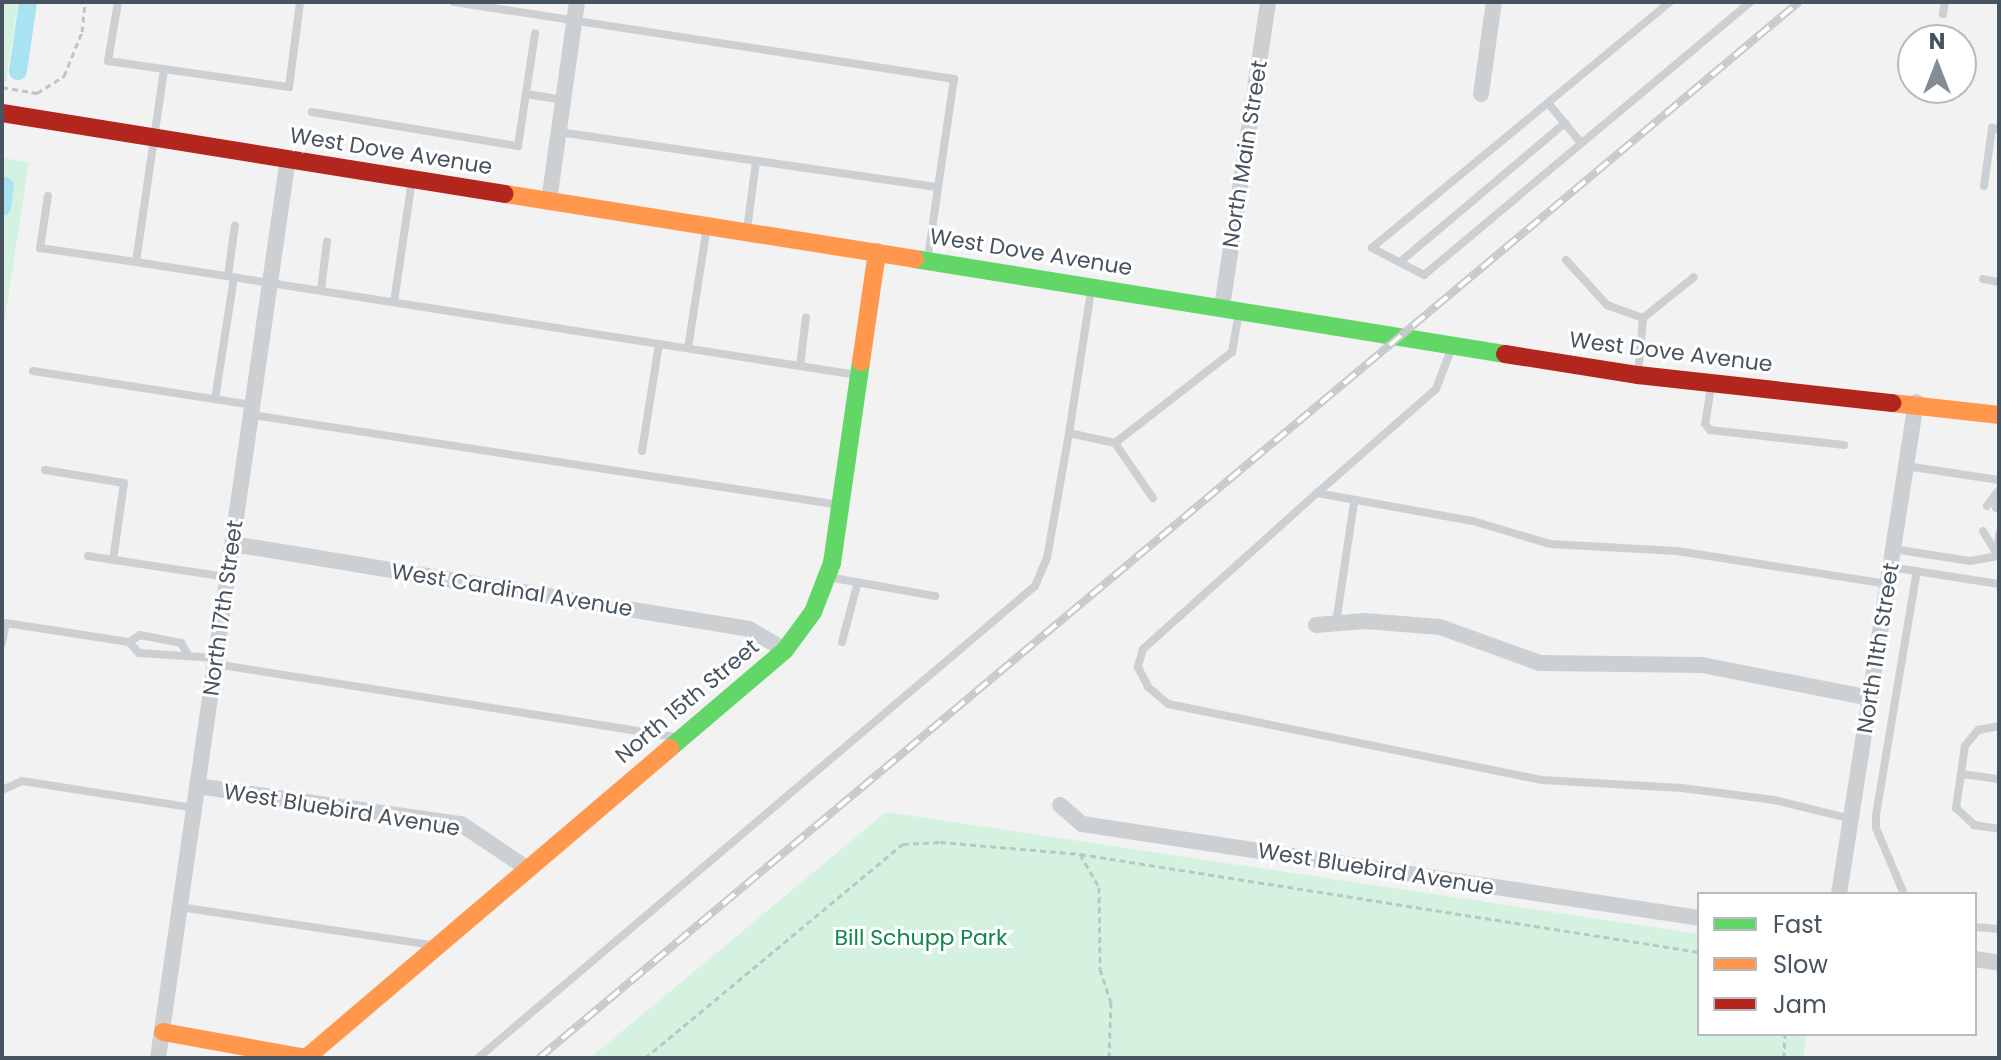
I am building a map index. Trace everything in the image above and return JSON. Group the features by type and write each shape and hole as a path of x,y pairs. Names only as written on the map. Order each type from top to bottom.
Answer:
{"main road":[{"name":"West Dove Avenue","path":"2,113 1638,375 1916,402 1999,415"},
{"name":"North 15th Street","path":"306,1058 433,945 785,650 813,612 827,577 841,505 877,252"},
{"path":"163,1032 306,1058"}],"street":[{"path":"549,201 577,2"},
{"name":"North Main Street","path":"1231,308 1268,2"},
{"path":"1481,94 1494,2"},
{"name":"North 17th Street","path":"158,1058 288,158"},
{"name":"North 11th Street","path":"1839,892 1916,402"},
{"name":"West Cardinal Avenue","path":"233,544 749,629 785,650"},
{"path":"1316,625 1440,627 1540,663 1702,665 1870,698"},
{"name":"West Bluebird Avenue","path":"197,786 461,824 525,867"},
{"name":"West Bluebird Avenue","path":"1060,805 1082,824 1697,918"},
{"path":"1977,959 1999,963"}],"lane":[{"path":"118,2 108,61 289,87 300,2"},
{"path":"454,2 954,79 928,260"},
{"path":"1670,2 1372,248 1424,275 1751,2"},
{"path":"1943,14 1945,2"},
{"path":"312,112 518,146 535,33"},
{"path":"136,262 164,70"},
{"path":"526,94 563,100"},
{"path":"1548,103 1581,143"},
{"path":"1400,262 1565,123"},
{"path":"1984,186 1992,128 1999,129"},
{"path":"559,132 938,187"},
{"path":"747,231 756,162"},
{"path":"394,302 413,178"},
{"path":"48,196 40,248 859,375"},
{"path":"215,399 235,225"},
{"path":"688,348 708,225"},
{"path":"321,290 327,241"},
{"path":"1566,260 1607,305 1643,318"},
{"path":"1638,375 1643,318 1694,277"},
{"path":"1983,279 1999,282"},
{"path":"478,1058 1035,586 1047,558 1092,286"},
{"path":"1115,443 1232,352 1231,308"},
{"path":"800,366 806,317"},
{"path":"642,451 659,344"},
{"path":"1452,346 1436,389 1143,649 1138,667 1148,687 1168,704 1542,780 1682,788 1774,800 1851,819"},
{"path":"33,371 215,399 252,410 841,505"},
{"path":"1712,382 1705,424 1710,430 1844,445"},
{"path":"1069,433 1115,443 1153,498"},
{"path":"1906,466 1999,480"},
{"path":"45,470 124,483 113,560"},
{"path":"1993,506 1999,492"},
{"path":"1317,493 1354,503 1473,521 1550,544 1677,551 1888,584"},
{"path":"1336,623 1354,503"},
{"path":"1991,533 1999,555"},
{"path":"1991,533 1999,555"},
{"path":"1893,549 1970,561 1999,555"},
{"path":"88,556 228,577"},
{"path":"1890,567 1999,584"},
{"path":"1903,892 1876,828 1917,571"},
{"path":"827,577 935,596"},
{"path":"842,642 858,582"},
{"path":"2,643 6,623 129,642 139,653 172,658 187,653 216,661 681,737"},
{"path":"129,642 140,635 181,643 187,653"},
{"path":"1999,726 1978,730 1971,738 1956,808 1964,818 1999,829"},
{"path":"1962,774 1999,779"},
{"path":"2,790 22,781 194,808"},
{"path":"180,907 433,945"},
{"path":"1977,927 1999,929"}],"path":[{"path":"2,87 37,93 64,76 82,32 85,2"},
{"path":"645,1058 903,844 940,842 1080,854 1697,952"},
{"path":"1080,854 1099,887 1100,969 1111,1002 1111,1058"},
{"path":"1784,1058 1785,1036"}],"green space":[{"path":"2,2 18,2 6,82 2,82"},
{"path":"2,158 29,162 2,337"},
{"name":"Bill Schupp Park","path":"886,812 1697,934 1697,1036 1806,1036 1803,1058 590,1058"}],"waterway":[{"path":"18,71 28,2"},
{"path":"2,207 5,186"}],"railway":[{"path":"539,1058 1799,2"}],"traffic: fast":[{"path":"915,259 1505,354"},
{"path":"670,748 785,650 813,612 832,563 861,362"}],"traffic: slow":[{"path":"505,194 915,259"},
{"path":"861,362 877,252"},
{"path":"1892,403 1999,415"},
{"path":"163,1032 306,1058 670,748"}],"traffic: jam":[{"path":"2,113 505,194"},
{"path":"1505,354 1638,375 1892,403"}]}
